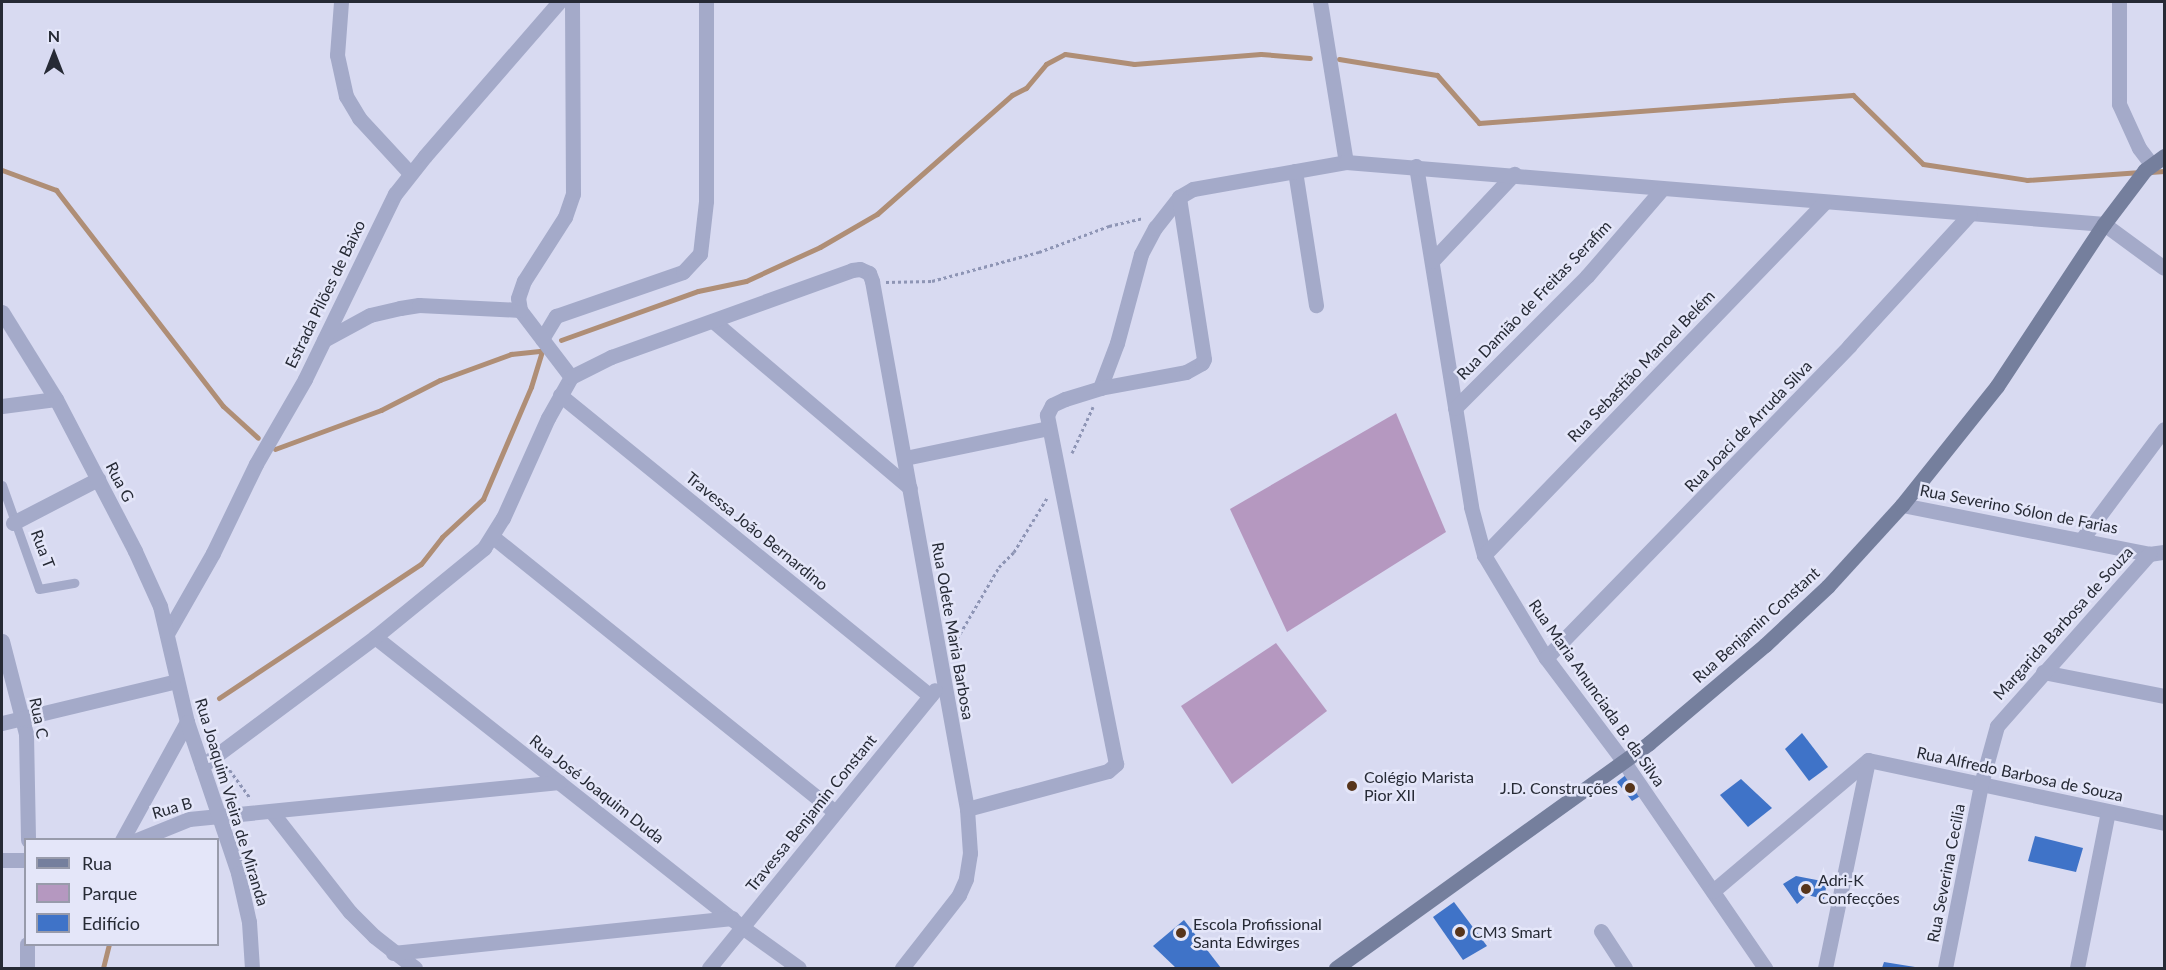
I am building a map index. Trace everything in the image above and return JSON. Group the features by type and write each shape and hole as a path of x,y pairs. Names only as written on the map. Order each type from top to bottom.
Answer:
{"main road":[{"name":"Rua Benjamin Constant","path":"1336,969 1624,762 1765,645 1828,586 1902,505 1997,386 2107,220 2148,167 2164,156"}],"street":[{"path":"341,2 337,55 346,96 358,118 411,173"},
{"name":"Estrada Pilões de Baixo","path":"168,632 324,340 383,216 411,173 559,2"},
{"path":"571,377 520,310 519,290 565,217 573,194 572,2"},
{"path":"542,339 556,316 683,272 700,254 706,201 706,2"},
{"path":"1320,2 1346,162"},
{"path":"2119,2 2118,104 2148,167"},
{"path":"1100,388 1117,343 1136,266 1165,213 1179,197 1193,189 1346,162 1514,174 1824,203 1970,214 2107,220 2164,268"},
{"name":"Rua Maria Anunciada B. da Silva","path":"1416,166 1471,507 1484,555 1546,658 1624,762 1765,969"},
{"path":"1295,171 1316,305"},
{"path":"1432,261 1514,174"},
{"name":"Rua Damião de Freitas Serafim","path":"1455,408 1587,276 1662,189"},
{"path":"967,809 1108,771 1116,764 1116,753 1047,415 1052,405 1100,388 1186,372 1198,366 1204,359 1179,197"},
{"name":"Rua Sebastião Manoel Belém","path":"1484,555 1824,203"},
{"name":"Rua Joaci de Arruda Silva","path":"1546,658 1817,380 1970,214"},
{"path":"202,766 375,637 477,555 493,537 560,395 571,377 611,357 852,270 865,270 872,282"},
{"name":"Rua Odete Maria Barbosa","path":"872,282 967,809 970,853 966,879 959,895 902,969"},
{"path":"324,340 370,315 419,305 520,310"},
{"name":"Rua G","path":"2,312 56,399 154,591 168,632 177,681"},
{"path":"713,321 910,488"},
{"name":"Travessa João Bernardino","path":"560,395 930,696"},
{"path":"2,406 56,399"},
{"path":"905,458 1048,428"},
{"path":"2082,539 2164,429"},
{"name":"Rua T","path":"13,523 98,478"},
{"name":"Rua Severino Sólon de Farias","path":"1902,505 2149,554 2164,552"},
{"path":"493,537 834,812"},
{"name":"Margarida Barbosa de Souza","path":"1981,784 1997,726 2149,554"},
{"name":"Rua José Joaquim Duda","path":"375,637 737,923 799,969"},
{"name":"Rua C","path":"2,641 22,718 27,756 28,838"},
{"path":"2043,672 2164,696"},
{"name":"Travessa Benjamin Constant","path":"709,969 737,923 834,812 930,696 942,673"},
{"path":"2,723 177,681"},
{"name":"Rua Joaquim Vieira de Miranda","path":"177,681 187,722 238,873 247,912 252,969"},
{"path":"123,838 187,722"},
{"path":"1713,891 1868,760"},
{"path":"1825,969 1868,760"},
{"name":"Rua Alfredo Barbosa de Souza","path":"1868,760 2164,823"},
{"name":"Rua B","path":"141,838 174,823 219,816 559,782"},
{"name":"Rua Severina Cecilia","path":"1946,969 1981,784"},
{"path":"271,811 350,912 393,953 415,969"},
{"path":"2077,969 2108,812"},
{"path":"2,860 24,860"},
{"path":"393,953 737,923"},
{"path":"1601,931 1621,967"},
{"path":"27,946 27,969"}],"lane":[{"name":"Rua T","path":"2,485 13,523 39,589 74,583"}],"path":[{"path":"872,282 932,281 1038,252 1109,226 1165,213"},
{"path":"942,673 999,567 1014,552 1059,479 1100,388"},
{"path":"218,754 252,800 271,811"}],"green space":[{"path":"1396,413 1446,532 1287,632 1230,509"},
{"path":"1276,643 1327,711 1232,784 1181,706"}],"building":[{"path":"1802,733 1828,767 1809,781 1785,749"},
{"name":"J.D. Construções","path":"1627,774 1642,795 1632,801 1617,782"},
{"path":"1741,779 1772,808 1748,827 1720,795"},
{"path":"2035,836 2083,848 2076,872 2028,861"},
{"name":"Adri-K Confecções","path":"1796,876 1827,882 1824,899 1807,895 1797,904 1783,884"},
{"name":"CM3 Smart","path":"1454,902 1487,946 1463,960 1433,917"},
{"name":"Escola Profissional Santa Edwirges","path":"1184,920 1221,968 1176,968 1153,946"},
{"path":"1884,962 1915,967 1915,968 1882,968"}],"waterway":[{"path":"561,340 698,291 746,281 820,247 877,214 1012,95 1026,88 1046,64 1065,54 1134,64 1261,54 1310,58"},
{"path":"1339,59 1437,75 1479,123 1853,95 1923,164 2027,180 2141,172"},
{"path":"2,170 56,190 223,406 258,438"},
{"path":"2150,172 2164,171"},
{"path":"219,698 421,564 442,537 483,499 531,387 542,351 545,349"},
{"path":"275,449 381,410 440,380 511,354 542,351"},
{"path":"103,968 108,946"}],"place":[{"name":"Colégio Marista Pior XII","path":"1352,786"},
{"name":"J.D. Construções","path":"1630,788"},
{"name":"Adri-K Confecções","path":"1806,889"},
{"name":"CM3 Smart","path":"1460,932"},
{"name":"Escola Profissional Santa Edwirges","path":"1181,933"}]}
